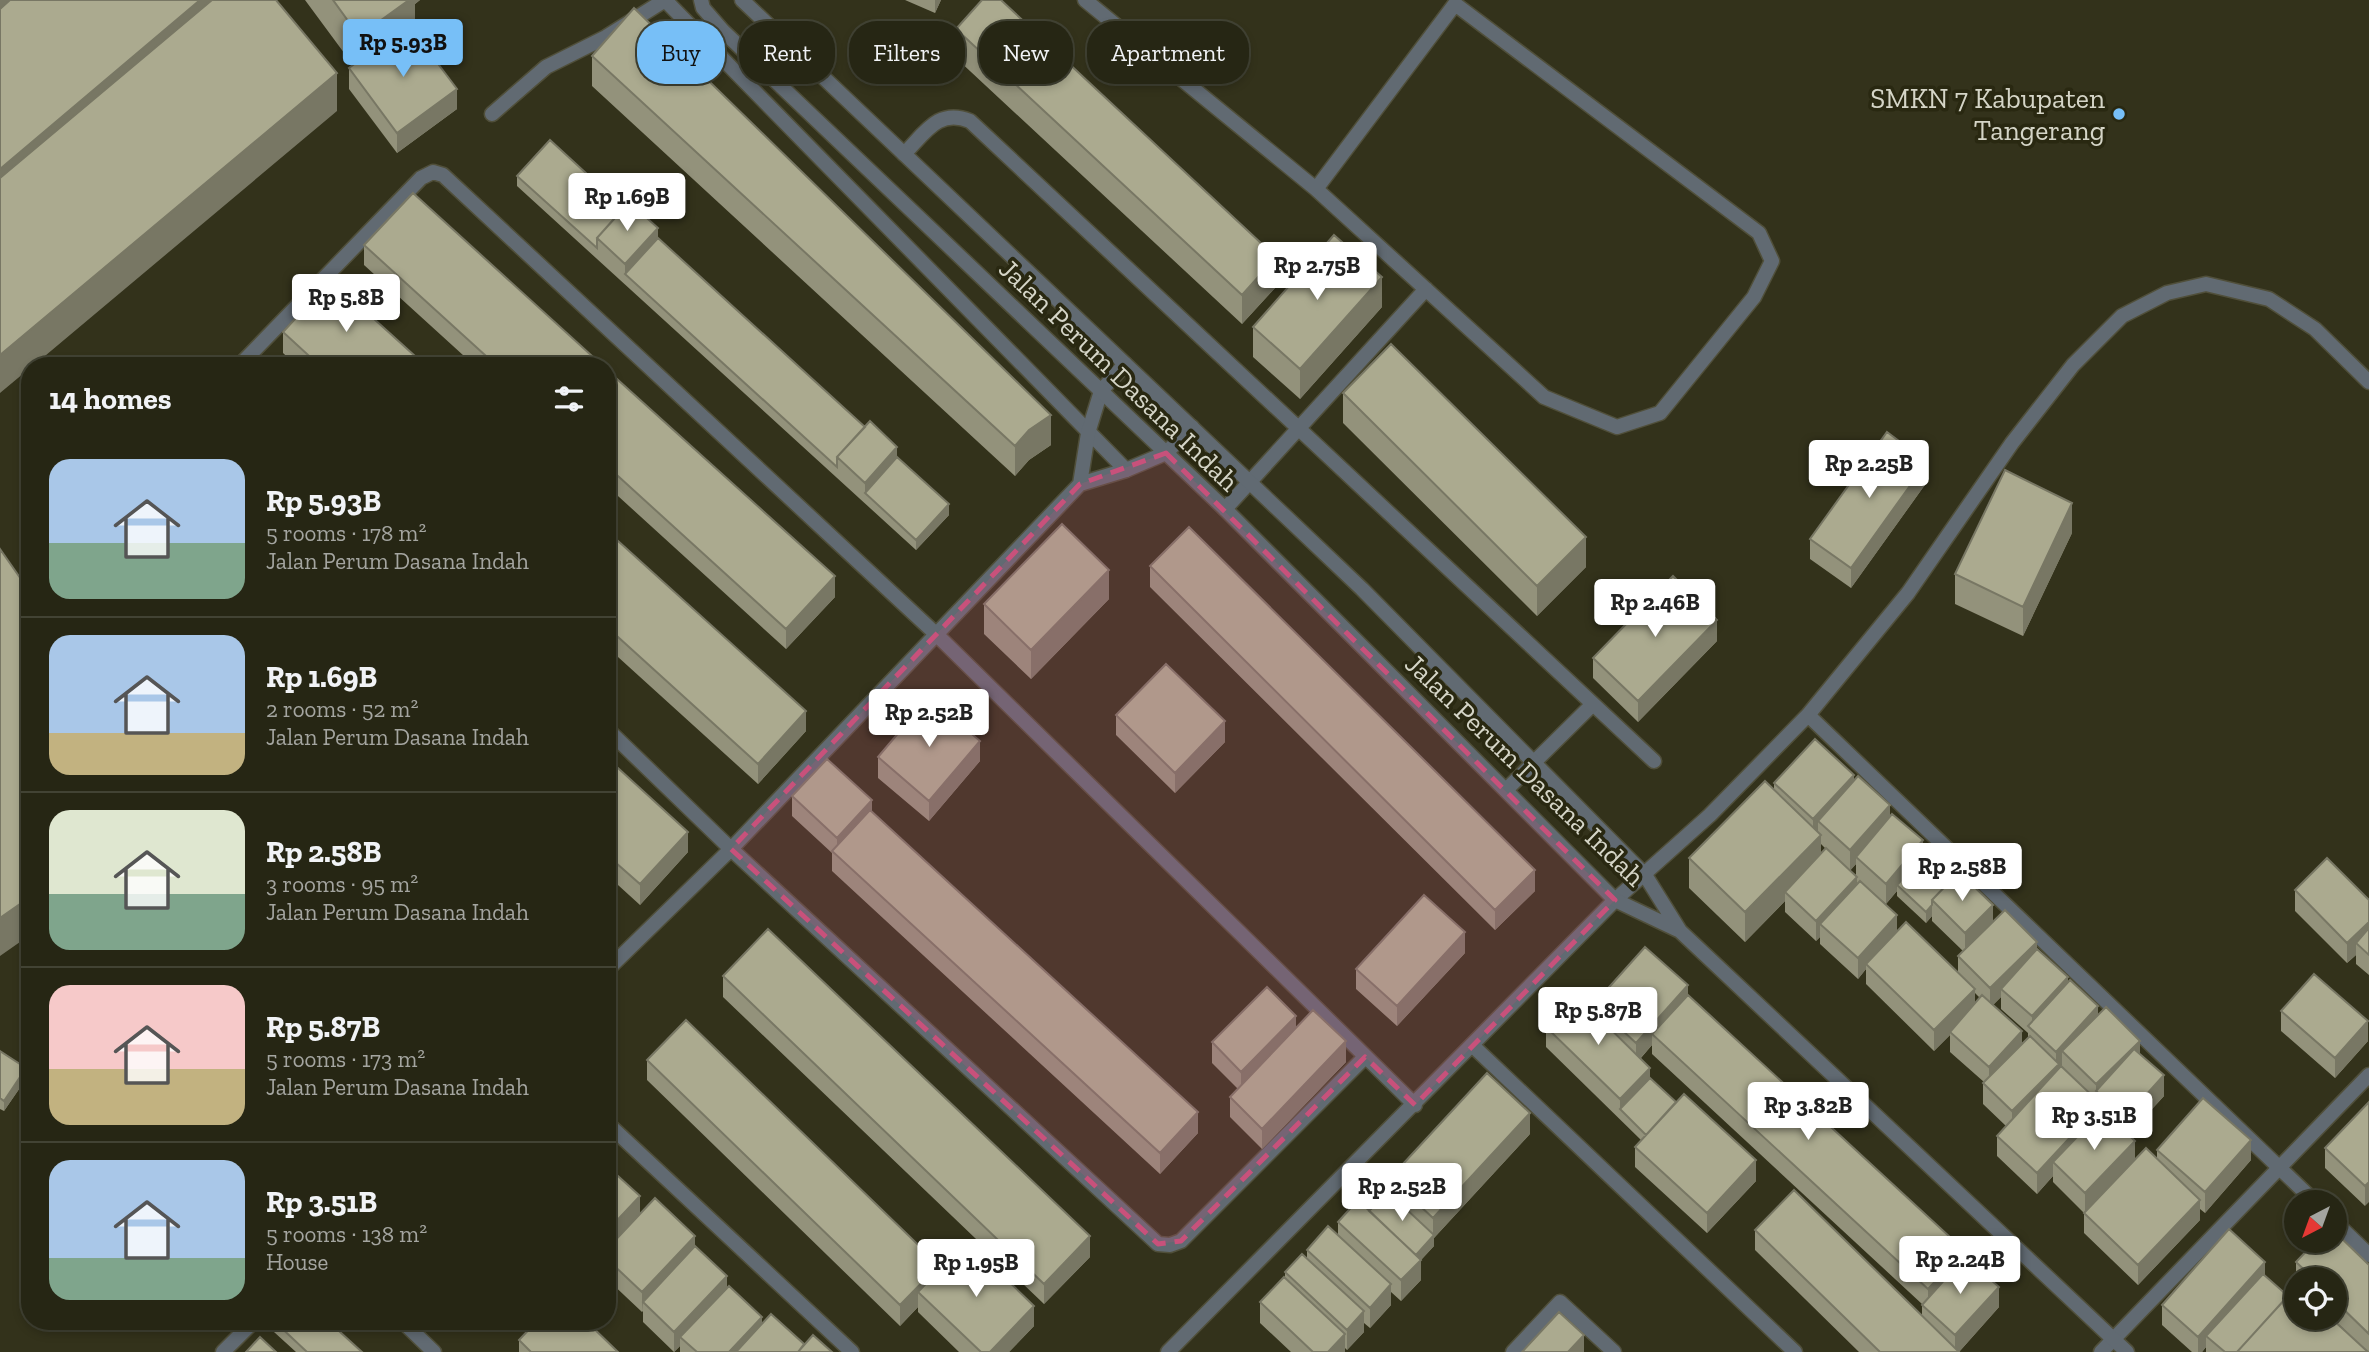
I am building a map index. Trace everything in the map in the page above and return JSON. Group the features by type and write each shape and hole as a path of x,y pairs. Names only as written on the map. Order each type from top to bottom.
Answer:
{"street":[{"path":"492,114 546,67 606,37 665,0 1126,470"},
{"name":"Jalan Perum Dasana Indah","path":"701,0 703,8 723,31 1225,509 1615,900 1679,931"},
{"name":"Jalan Perum Dasana Indah","path":"742,0 1362,589 1645,875 1679,931"},
{"path":"1085,0 1316,189 1544,397 1617,427 1660,413 1754,297 1772,261 1759,233 1456,2 1316,189"},
{"path":"904,154 942,117 958,116 970,121 1654,761"},
{"path":"248,357 421,178 433,172 443,175 937,635 1415,1105"},
{"path":"1168,1352 1615,900 1645,875 1808,715 1908,593 2012,443 2057,384 2122,316 2167,293 2206,284 2269,299 2315,329 2369,382"},
{"path":"1225,509 1296,428 1426,289"},
{"path":"1080,484 1088,433 1101,391 1125,364"},
{"path":"616,961 731,849 1080,484 1126,470 1166,453 1192,427"},
{"path":"1506,790 1592,705"},
{"path":"1808,715 2302,1190"},
{"path":"616,738 731,849 1158,1244 1170,1245 1181,1241 1365,1057"},
{"path":"1679,931 2127,1352"},
{"path":"1473,1046 1795,1352"},
{"path":"2101,1352 2369,1075"},
{"path":"616,1131 852,1352"},
{"path":"2347,1234 2369,1255"},
{"path":"1513,1352 1560,1301 1614,1352"},
{"path":"223,1352 245,1330"},
{"path":"411,1330 434,1352"}],"highlighted area":[{"path":"1166,453 1615,900 1415,1105 1365,1057 1181,1241 1158,1244 731,849 1080,484"}],"building":[{"path":"10,0 200,0 0,169 0,9"},
{"path":"212,0 276,0 337,73 0,355 0,178"},
{"path":"333,0 409,0 359,36"},
{"path":"982,0 1001,0 1023,21 979,21 979,50 965,37 963,21"},
{"path":"634,8 647,21 637,21 637,84 712,84 1051,415 1029,430 1015,446 592,56"},
{"path":"408,24 457,89 397,133 349,68"},
{"path":"1073,67 1087,80 1087,84 1091,84 1276,257 1242,295 1015,84 1073,84"},
{"path":"550,140 624,208 597,238 597,248 517,176"},
{"path":"413,193 593,357 487,357 364,245"},
{"path":"629,202 658,228 625,264 597,238"},
{"path":"1334,235 1382,277 1300,369 1253,327"},
{"path":"658,238 865,427 837,457 837,467 625,274"},
{"path":"331,280 416,357 310,357 283,332"},
{"path":"1391,344 1586,537 1537,586 1343,393"},
{"path":"616,378 835,576 786,629 616,474"},
{"path":"870,421 897,447 865,483 837,457"},
{"path":"1887,432 1927,462 1851,568 1810,539"},
{"path":"897,457 949,504 916,540 865,493"},
{"path":"2005,470 2072,503 2023,607 1955,574"},
{"path":"1062,524 1109,570 1031,650 984,604"},
{"path":"1189,527 1535,870 1495,910 1150,566"},
{"path":"616,539 806,711 758,764 616,635"},
{"path":"0,549 21,579 21,903 0,918"},
{"path":"1673,576 1717,620 1638,701 1593,658"},
{"path":"1166,664 1225,721 1175,773 1116,715"},
{"path":"929,697 980,741 929,801 878,757"},
{"path":"1815,739 1854,775 1813,819 1774,783"},
{"path":"827,759 872,800 837,838 792,796"},
{"path":"616,766 688,832 640,884 616,863"},
{"path":"1858,776 1890,805 1850,850 1818,821"},
{"path":"1765,781 1821,835 1745,912 1689,858"},
{"path":"870,810 1198,1112 1160,1153 832,851"},
{"path":"1892,814 1923,840 1886,884 1856,857"},
{"path":"1826,848 1857,877 1816,921 1785,892"},
{"path":"1928,852 1954,877 1932,900 1932,905 1926,912 1897,885"},
{"path":"2327,858 2369,900 2369,922 2347,943 2295,890"},
{"path":"1959,872 1993,905 1965,933 1932,900"},
{"path":"1860,881 1897,915 1858,958 1820,924"},
{"path":"1424,895 1465,932 1397,1006 1356,969"},
{"path":"2005,910 2037,942 1990,988 1958,956"},
{"path":"1906,922 1975,989 1934,1030 1866,964"},
{"path":"2369,928 2369,955 2356,943"},
{"path":"768,929 1090,1236 1044,1284 723,976"},
{"path":"1645,947 1688,985 1636,1043 1594,1004"},
{"path":"2037,949 2068,977 2032,1016 2001,989"},
{"path":"2314,974 2368,1021 2335,1058 2281,1011"},
{"path":"2070,980 2098,1006 2056,1052 2028,1026"},
{"path":"1267,987 1296,1016 1241,1072 1212,1042"},
{"path":"1576,995 1650,1068 1620,1099 1546,1027"},
{"path":"1688,995 1964,1250 1928,1289 1652,1034"},
{"path":"1982,995 2022,1031 1989,1067 1950,1032"},
{"path":"2106,1007 2140,1041 2096,1084 2062,1051"},
{"path":"1313,1010 1346,1041 1262,1129 1230,1097"},
{"path":"686,1020 939,1265 900,1305 647,1060"},
{"path":"2030,1036 2059,1064 2012,1111 1983,1083"},
{"path":"2134,1049 2164,1075 2126,1117 2096,1091"},
{"path":"0,1051 21,1065 21,1076 4,1101 0,1098"},
{"path":"2061,1066 2101,1104 2037,1173 1997,1136"},
{"path":"1487,1073 1530,1113 1433,1218 1390,1178"},
{"path":"1650,1078 1676,1102 1646,1135 1620,1109"},
{"path":"1684,1094 1756,1160 1707,1213 1635,1147"},
{"path":"2203,1098 2251,1140 2205,1192 2157,1150"},
{"path":"2369,1102 2369,1182 2365,1186 2325,1148"},
{"path":"2103,1110 2135,1141 2085,1193 2053,1162"},
{"path":"2146,1148 2200,1200 2138,1265 2084,1213"},
{"path":"616,1174 640,1196 616,1221"},
{"path":"1794,1190 1959,1352 1880,1352 1755,1230"},
{"path":"1388,1192 1434,1235 1416,1255 1369,1211"},
{"path":"655,1198 695,1236 642,1292 616,1267 616,1239"},
{"path":"1358,1200 1421,1260 1401,1280 1338,1222"},
{"path":"1328,1226 1391,1284 1370,1308 1307,1250"},
{"path":"2229,1229 2265,1262 2198,1337 2162,1305"},
{"path":"967,1241 1034,1306 990,1352 981,1352 918,1292"},
{"path":"2347,1244 2369,1265 2369,1334 2347,1313 2347,1267 2301,1267 2296,1262 2305,1253 2347,1253"},
{"path":"695,1246 727,1276 674,1332 643,1302"},
{"path":"1302,1254 1364,1311 1347,1330 1285,1272"},
{"path":"1965,1257 1999,1287 1955,1335 1922,1305"},
{"path":"2263,1274 2284,1292 2284,1300 2237,1352 2225,1352 2206,1336"},
{"path":"1284,1277 1345,1334 1328,1352 1313,1352 1260,1302"},
{"path":"729,1286 762,1317 729,1352 697,1352 680,1337"},
{"path":"2284,1300 2284,1330 2344,1330 2368,1352 2237,1352"},
{"path":"1559,1312 1584,1335 1568,1352 1522,1352"},
{"path":"771,1314 804,1344 798,1352 736,1352"},
{"path":"284,1330 338,1330 362,1352 307,1352"},
{"path":"528,1330 595,1330 618,1352 531,1352 519,1340"},
{"path":"813,1335 832,1352 798,1352"},
{"path":"260,1337 276,1352 246,1352"}],"place":[{"name":"SMKN 7 Kabupaten Tangerang","path":"2119,114"}]}
